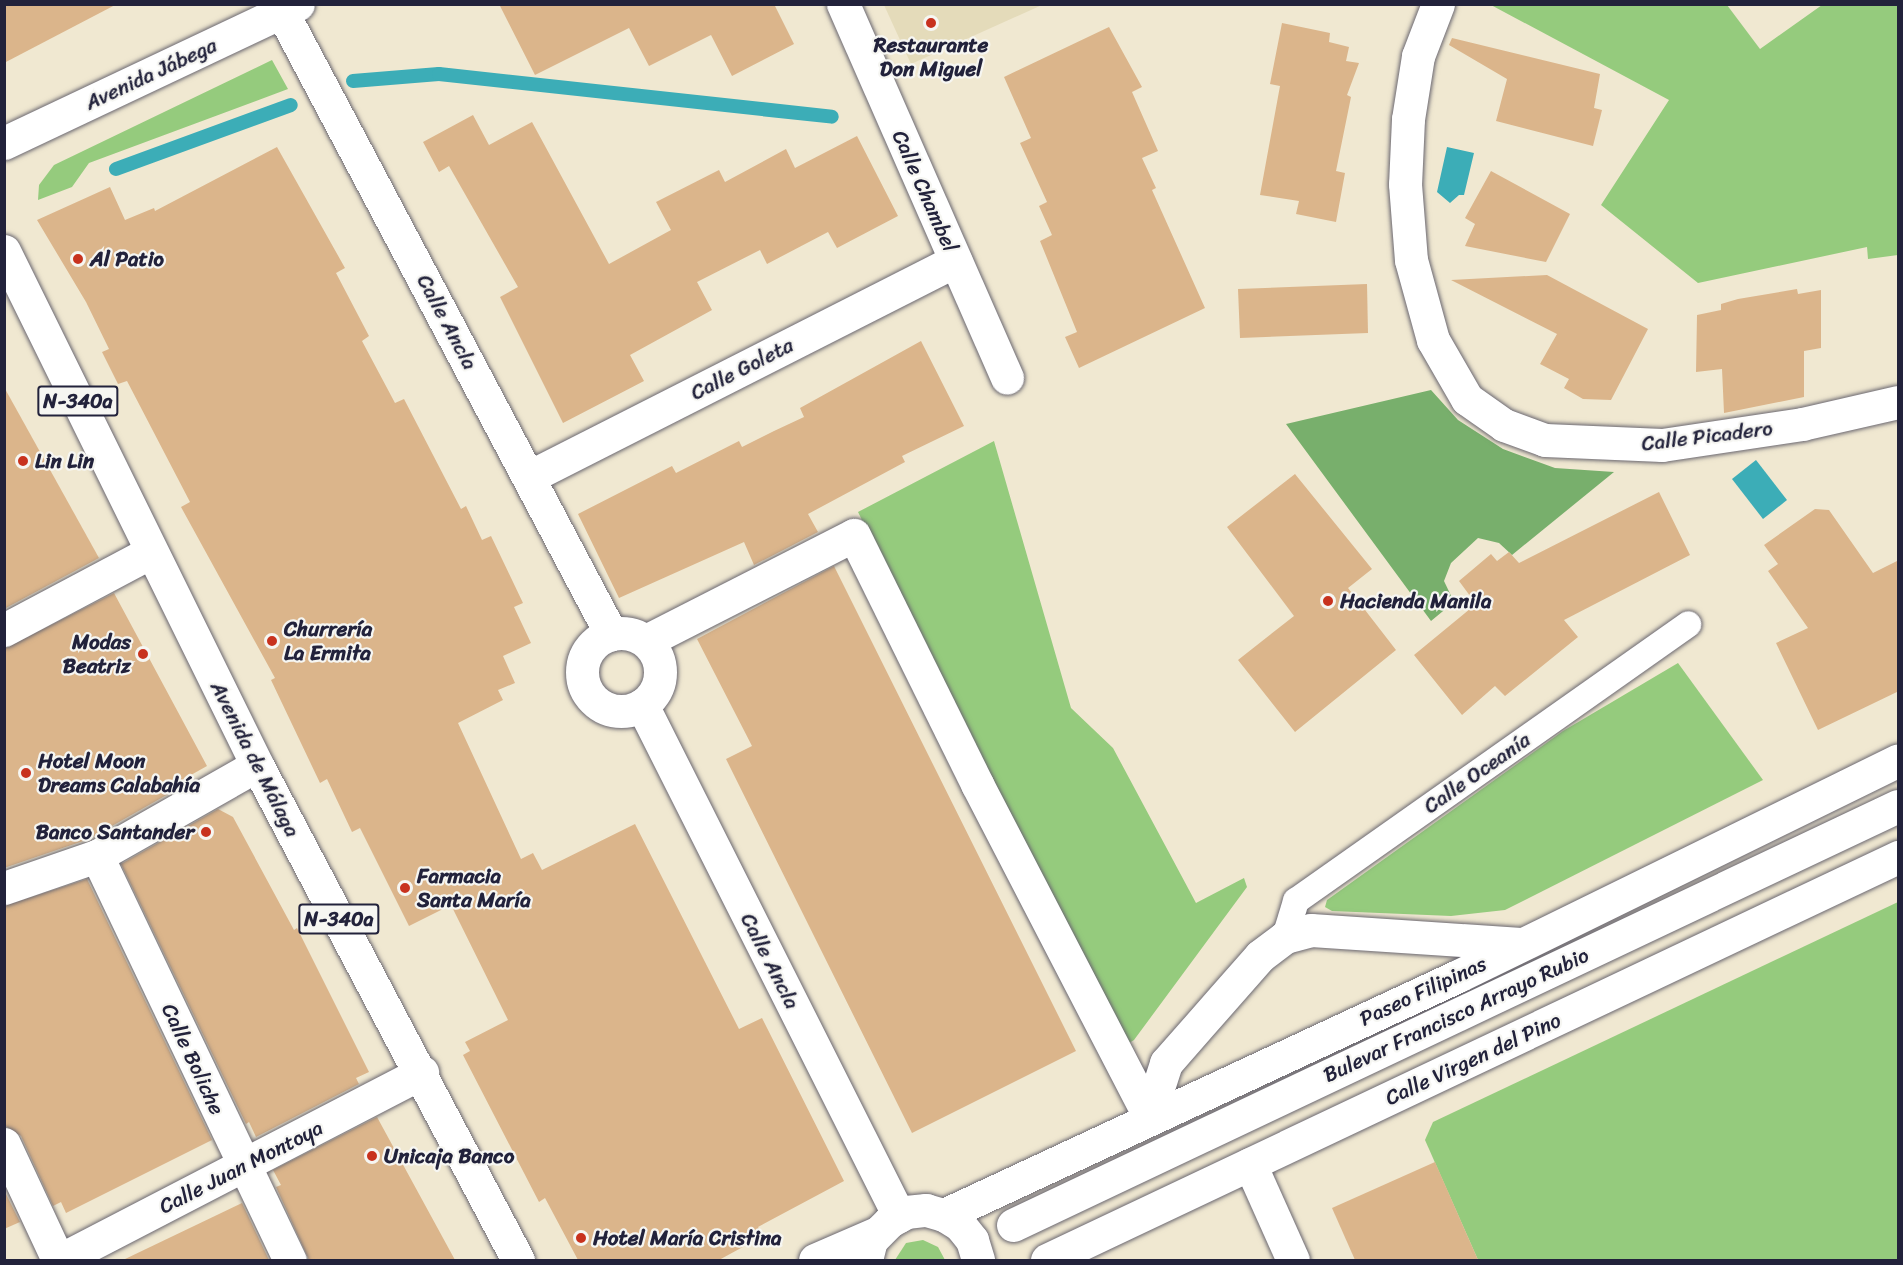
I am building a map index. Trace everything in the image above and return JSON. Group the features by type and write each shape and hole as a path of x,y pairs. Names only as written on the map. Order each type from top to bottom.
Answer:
{"street":[{"name":"Calle Chambel","path":"843,4 1007,378"},
{"name":"Calle Picadero","path":"1438,4 1418,56 1408,120 1406,195 1411,260 1433,340 1467,399 1504,425 1545,440 1652,445 1802,424 1899,402"},
{"name":"Avenida Jábega","path":"4,143 290,8"},
{"name":"Calle Ancla","path":"290,8 611,634"},
{"name":"Avenida de Málaga","path":"4,250 257,765 422,1072 518,1260"},
{"name":"Calle Goleta","path":"529,477 955,261"},
{"path":"646,641 854,535 977,784 1149,1116"},
{"path":"4,630 151,552"},
{"path":"611,634 635,635 646,641 654,650 660,674 658,686 642,705 630,710 603,707 586,687 583,668 590,648 611,634"},
{"name":"Calle Ancla","path":"642,705 880,1237"},
{"name":"Paseo Filipinas","path":"944,1215 1149,1116 1523,944 1899,760"},
{"path":"4,888 97,856 257,765"},
{"name":"Bulevar Francisco Arrayo Rubio","path":"1013,1225 1899,806"},
{"name":"Calle Boliche","path":"97,856 290,1260"},
{"name":"Calle Virgen del Pino","path":"1047,1260 1899,857"},
{"path":"1149,1116 1166,1063 1260,956 1285,937 1311,930 1523,944"},
{"name":"Calle Juan Montoya","path":"59,1260 422,1072"},
{"path":"4,1144 59,1260"},
{"path":"1250,1164 1293,1260"},
{"path":"815,1260 880,1237 926,1210 944,1215 960,1225 972,1240 978,1260"}],"lane":[{"name":"Calle Oceanía","path":"1285,937 1296,902 1688,624"}],"shaded area":[{"path":"884,5 1042,5 911,64"}],"green space":[{"path":"1491,5 1727,5 1760,49 1822,5 1898,5 1898,255 1868,259 1867,247 1698,283 1601,205 1669,100"},
{"path":"272,60 288,89 89,163 72,187 38,200 39,185 54,165"},
{"path":"1431,390 1458,420 1503,449 1555,468 1614,472 1512,555 1499,543 1478,538 1451,563 1444,581 1454,602 1431,621 1286,424"},
{"path":"994,441 1071,708 1113,748 1196,903 1244,878 1247,887 1134,1040 1124,1046 858,512"},
{"path":"1678,663 1763,780 1505,910 1451,916 1332,911 1325,907 1327,900 1563,731"},
{"path":"1898,902 1898,1260 1478,1260 1425,1140 1433,1122"},
{"path":"923,1240 938,1247 945,1260 895,1260 906,1243"}],"water":[{"path":"1447,147 1474,153 1464,195 1459,195 1450,203 1437,192"},
{"path":"1756,460 1787,500 1763,519 1732,479"}],"building":[{"path":"4,4 117,4 4,63"},
{"path":"499,4 774,4 794,44 732,76 711,35 649,66 629,28 535,75"},
{"path":"1282,23 1330,33 1329,42 1349,47 1346,61 1359,63 1347,95 1351,97 1336,171 1345,173 1336,222 1296,214 1299,201 1260,195 1280,86 1270,84"},
{"path":"1109,27 1142,87 1132,92 1158,151 1142,158 1156,188 1152,190 1205,308 1079,368 1065,337 1077,332 1040,241 1052,235 1039,206 1047,202 1020,143 1031,138 1004,77"},
{"path":"1452,38 1600,74 1594,108 1602,110 1593,146 1496,121 1507,79 1449,45"},
{"path":"473,115 489,145 532,122 609,264 671,230 656,202 719,170 725,182 786,149 795,168 857,136 898,216 837,248 828,232 767,264 760,250 697,282 712,310 630,355 644,381 563,423 500,297 518,287 449,166 439,172 423,142"},
{"path":"277,147 345,268 336,273 369,336 362,341 395,403 404,399 461,509 466,506 482,540 491,536 523,603 514,607 531,643 503,656 515,683 498,690 503,700 458,723 521,859 533,853 542,870 635,824 739,1029 762,1018 844,1181 758,1227 763,1236 719,1260 578,1260 545,1198 539,1202 463,1055 470,1051 465,1042 508,1020 451,905 409,926 360,828 352,832 327,779 320,783 271,680 275,678 181,507 190,502 127,381 118,384 102,352 109,349 86,302 37,220 110,187 125,220 154,208 155,211"},
{"path":"1491,171 1570,214 1546,262 1465,246 1475,224 1465,218"},
{"path":"1547,275 1648,329 1611,400 1583,399 1564,388 1569,379 1540,364 1557,334 1451,280"},
{"path":"1367,284 1368,333 1240,338 1238,289"},
{"path":"1797,289 1798,294 1821,290 1821,348 1804,351 1804,397 1724,413 1722,369 1696,372 1697,315 1721,310 1721,304 1738,299"},
{"path":"921,341 964,426 902,456 905,462 808,514 818,532 754,565 744,542 619,598 578,514 672,466 676,473 739,441 742,447 804,417 800,408"},
{"path":"4,387 99,558 4,609"},
{"name":"Hacienda Manila","path":"1295,474 1372,569 1348,588 1396,650 1295,732 1238,660 1294,616 1227,527"},
{"path":"1659,492 1690,555 1564,620 1578,637 1505,696 1495,686 1462,715 1414,655 1476,604 1459,581 1491,554 1497,561 1509,552 1519,563"},
{"path":"1815,509 1829,510 1873,573 1899,560 1899,691 1818,730 1776,643 1808,628 1768,571 1778,564 1764,545"},
{"path":"834,566 1076,1051 912,1133 726,759 752,746 697,639"},
{"path":"114,593 207,766 173,785 179,788 89,839 4,868 4,649"},
{"path":"218,809 233,817 294,930 297,928 369,1072 356,1078 359,1084 256,1137 249,1122 246,1124 121,864"},
{"path":"87,879 212,1140 66,1213 61,1202 53,1206 21,1136 4,1125 4,906"},
{"path":"377,1117 455,1260 309,1260 276,1187 281,1185 273,1170"},
{"path":"1435,1162 1478,1260 1355,1260 1332,1208"},
{"path":"4,1190 20,1222 4,1229"},
{"path":"242,1203 269,1260 123,1260"}],"waterway":[{"path":"353,81 439,74 832,117"},
{"path":"116,169 291,105"}],"place":[{"name":"Restaurante Don Miguel","path":"931,23"},
{"name":"Al Patio","path":"78,259"},
{"name":"Lin Lin","path":"23,461"},
{"name":"Hacienda Manila","path":"1328,601"},
{"name":"Churrería La Ermita","path":"272,641"},
{"name":"Modas Beatriz","path":"143,654"},
{"name":"Hotel Moon Dreams Calabahía","path":"26,773"},
{"name":"Banco Santander","path":"206,832"},
{"name":"Farmacia Santa María","path":"405,888"},
{"name":"Unicaja Banco","path":"372,1156"},
{"name":"Hotel María Cristina","path":"581,1238"}]}
